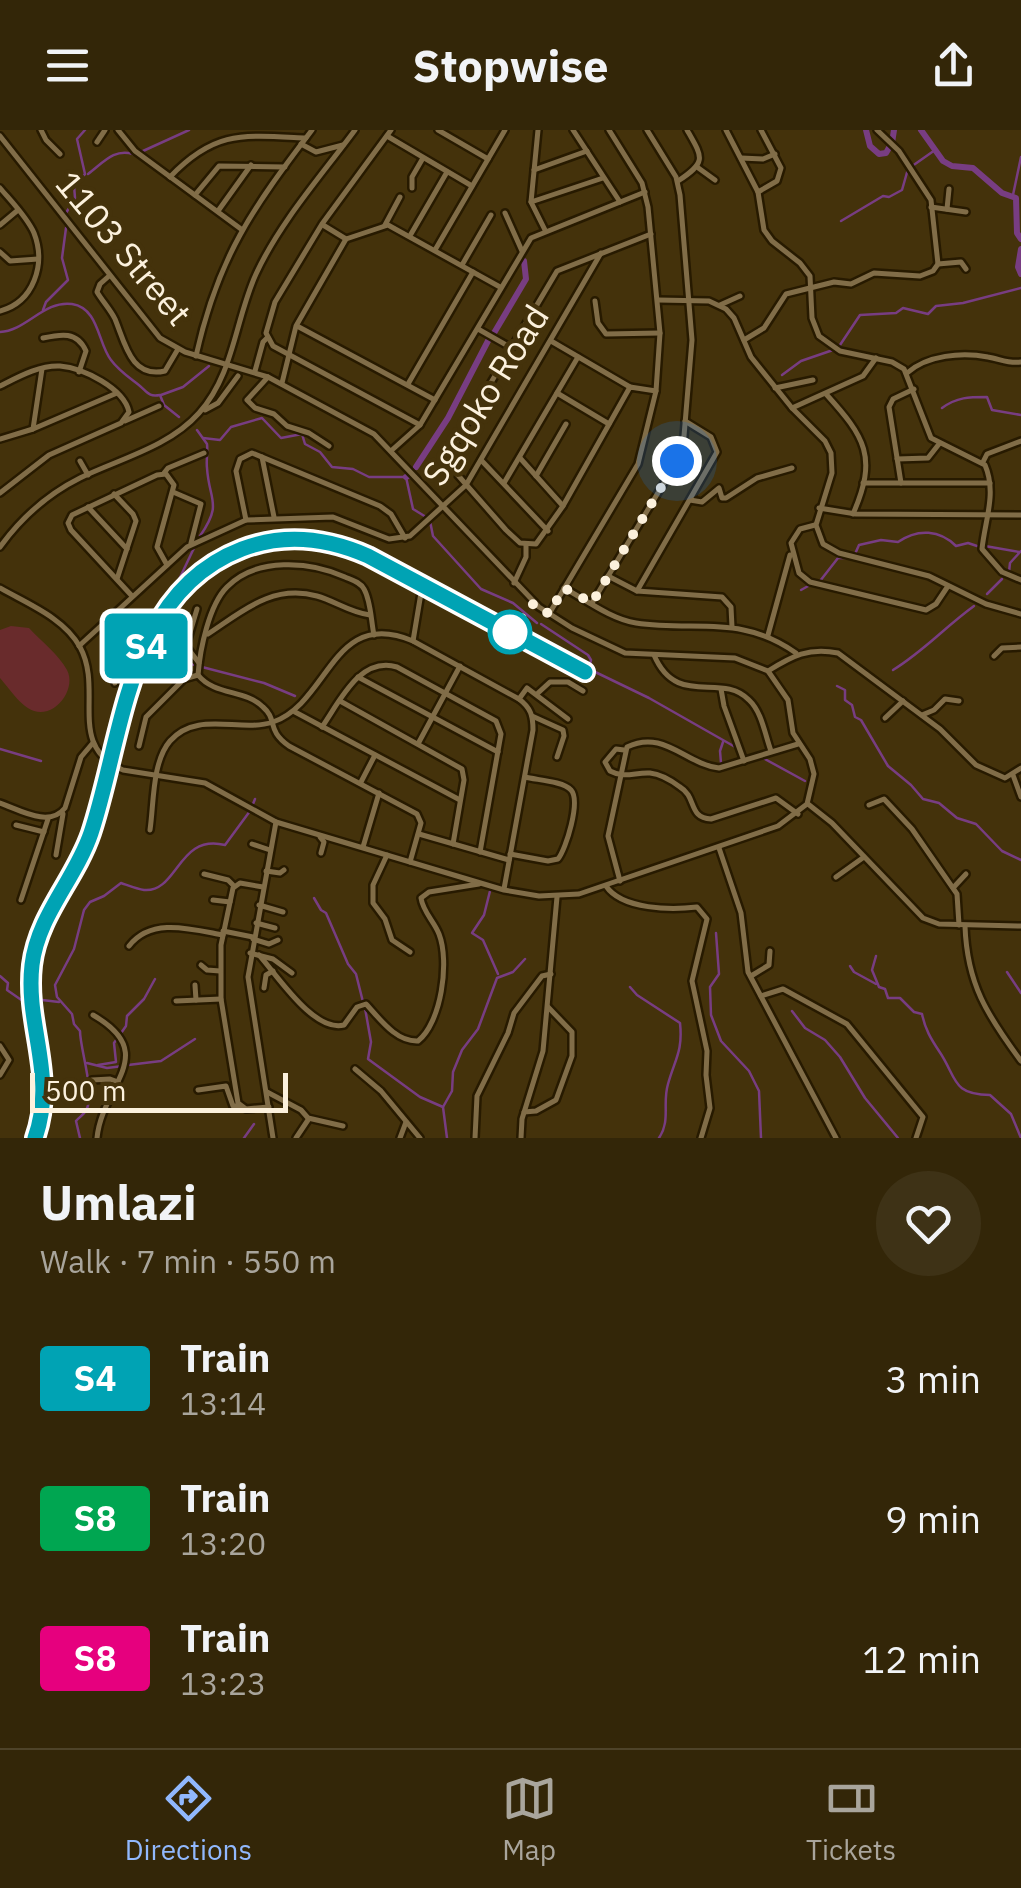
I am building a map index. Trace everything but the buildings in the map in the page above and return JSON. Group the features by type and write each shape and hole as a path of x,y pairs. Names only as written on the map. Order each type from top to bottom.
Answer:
{"street":[{"path":"41,130 60,154"},
{"path":"98,142 105,130"},
{"path":"118,130 135,151 241,229"},
{"path":"196,356 214,287 241,229 312,130"},
{"path":"202,411 228,364 242,308 266,254 355,130"},
{"path":"438,130 488,159"},
{"path":"538,130 531,202 545,230"},
{"path":"573,130 620,202"},
{"path":"549,614 638,464 656,391 660,333 645,192 609,130"},
{"path":"592,603 677,461 685,421 692,340 678,181 646,130"},
{"path":"678,181 697,168 700,152 687,130"},
{"path":"726,130 758,192 764,230 806,270 812,287 812,318 823,341 840,351 898,364 914,389 926,431 939,444 983,462"},
{"path":"758,192 780,176 782,168 761,130"},
{"path":"744,340 764,328 783,295 834,282 851,284 874,274 920,276 933,271 938,264 931,200 899,152 877,130"},
{"path":"435,250 504,131"},
{"path":"420,424 289,354 267,338 266,330 275,302 322,224 389,133 422,158 472,186"},
{"name":"1103 Street","path":"0,136 152,331 178,349 268,377 361,426 392,450 514,583 549,614 616,651 735,658 768,670"},
{"path":"170,176 197,150 224,136 304,141 316,152 343,146"},
{"path":"534,170 587,151"},
{"path":"741,158 767,158 775,154"},
{"path":"412,188 412,177 422,158"},
{"path":"217,212 251,165"},
{"path":"195,195 219,166 285,167"},
{"path":"697,168 715,180"},
{"path":"410,235 447,172"},
{"path":"531,202 604,178"},
{"path":"0,188 33,231 38,258 38,273 24,298 0,311"},
{"path":"946,210 949,189"},
{"path":"392,450 420,424 531,238 645,192"},
{"path":"385,225 400,196"},
{"path":"932,207 966,212"},
{"path":"0,224 18,210"},
{"path":"505,213 522,251"},
{"path":"462,265 490,215"},
{"path":"322,224 346,238"},
{"path":"282,384 296,326 346,238 385,225 500,286"},
{"path":"630,387 563,506 536,544 526,545 506,530 449,465 448,456 557,271 651,234"},
{"path":"0,252 10,260 38,258"},
{"name":"Sgqoko Road","path":"405,538 466,485 600,253"},
{"path":"938,264 961,262 966,269"},
{"path":"408,384 473,272"},
{"path":"109,276 97,292 135,363 158,372 169,366 178,349"},
{"path":"658,300 720,305 740,296"},
{"path":"595,301 598,323 606,334 660,333"},
{"path":"720,305 734,318 752,357 775,388 825,440 832,472 816,525 821,540 832,550 929,576 986,604 1021,614"},
{"path":"296,326 435,400"},
{"path":"477,328 510,347"},
{"path":"43,338 64,334 81,342 86,351 79,372"},
{"path":"255,372 267,338"},
{"path":"551,341 630,387 656,391"},
{"path":"504,484 578,356"},
{"path":"907,373 920,363 951,356 1021,362"},
{"path":"792,408 863,376 876,358"},
{"path":"0,386 60,366 117,393 128,407 128,416 121,422"},
{"path":"34,429 42,369"},
{"path":"0,547 38,506 88,475 174,435 218,403 238,376"},
{"path":"268,377 247,400 287,426 310,433 329,446"},
{"path":"775,388 813,380"},
{"path":"901,483 889,406 893,399 914,389"},
{"path":"0,439 34,429 117,393"},
{"path":"557,393 609,424"},
{"path":"826,394 863,439 867,461 853,514"},
{"path":"0,493 49,454 159,406"},
{"path":"637,591 717,450 711,437 685,421"},
{"path":"536,476 566,424"},
{"path":"1021,441 987,454 983,462 990,483 989,515 982,546 984,554 1004,574 1021,580"},
{"path":"897,459 928,458 939,444"},
{"path":"132,596 69,527 72,516 204,452"},
{"path":"79,646 191,544 246,520 332,517 389,539 405,538 380,506 261,455 248,454 237,467 246,520"},
{"path":"261,455 274,518"},
{"path":"520,458 563,506"},
{"path":"481,460 548,531"},
{"path":"80,461 88,475"},
{"path":"690,500 702,502 719,488 722,498 726,498 757,478 792,468"},
{"path":"164,474 173,480 173,492 157,547 167,565"},
{"path":"863,483 990,483"},
{"path":"173,492 201,504 191,544"},
{"path":"114,494 135,517 117,579"},
{"path":"87,506 127,549"},
{"path":"820,508 853,514 1021,515"},
{"path":"768,636 794,535 816,525"},
{"path":"514,583 526,557 526,545"},
{"path":"791,552 799,572 810,582 919,609 932,608 948,586"},
{"path":"198,675 206,636 226,588 242,576 277,566 314,566 358,583 364,589 374,635"},
{"path":"608,576 637,591 722,597 731,608 732,627"},
{"path":"0,588 62,625 79,646 89,673 92,744 102,758 118,768 187,779 220,789 276,822 504,890 557,897 606,886 760,834 798,814 807,804 814,774 810,759 798,744 788,700 768,670 796,654 817,650 838,653 922,715 981,769 1002,778 1021,768"},
{"path":"564,588 632,622 732,627 768,636 796,654"},
{"path":"206,636 251,603 284,593 316,596 370,616"},
{"path":"414,641 421,593"},
{"path":"196,609 186,646 199,663"},
{"path":"114,614 126,630 116,659 114,684"},
{"path":"150,830 158,775 164,750 171,740 194,726 272,722 294,711 344,648 374,635 395,635 414,641 519,699 532,716 533,730 504,890"},
{"path":"994,656 1002,648 1021,646"},
{"path":"654,655 679,684 741,693 753,704 771,751"},
{"path":"322,727 358,677 372,666 390,664 496,720 501,728 480,852"},
{"path":"418,742 460,666"},
{"path":"198,675 212,688 260,704 272,722 274,734 289,746 419,816 419,834 410,862"},
{"path":"139,746 146,717 184,679 198,675"},
{"path":"358,677 498,752"},
{"path":"537,694 550,682 568,682 583,691"},
{"path":"519,699 527,688 568,718"},
{"path":"722,689 724,706 744,761"},
{"path":"922,715 945,699 960,701"},
{"path":"340,701 462,769 464,780 452,844"},
{"path":"885,718 903,701"},
{"path":"294,711 460,800"},
{"path":"532,716 563,730 556,757"},
{"path":"798,744 712,768 660,742 636,743 615,750 606,760 610,772 624,776 654,774 683,788 695,814 702,819 776,798 798,814"},
{"path":"56,854 63,811 81,757 92,744"},
{"path":"620,880 608,836 624,776 624,750"},
{"path":"361,782 376,755"},
{"path":"1013,775 1021,797"},
{"path":"419,834 480,852 558,859 565,850 574,796 568,788 524,777"},
{"path":"363,848 379,793"},
{"path":"868,805 884,799 912,829 953,888 960,902 967,955 980,1001 1021,1061"},
{"path":"0,802 48,819"},
{"path":"807,804 832,822 919,916 935,923 1021,926"},
{"path":"21,900 48,819 63,811"},
{"path":"273,1138 249,988 250,953 276,822"},
{"path":"16,825 44,832"},
{"path":"318,834 324,842 321,853"},
{"path":"252,844 270,850"},
{"path":"719,848 741,913 750,976 836,1138"},
{"path":"387,856 372,885 372,903 394,942 410,952"},
{"path":"836,876 864,857"},
{"path":"266,871 280,874 284,870"},
{"path":"204,874 228,880 234,886"},
{"path":"953,888 966,874"},
{"path":"260,955 294,998 332,1026 344,1025 357,1008 366,1004 399,1036 410,1042 420,1040 432,1024 438,1005 443,954 439,935 422,907 421,898 429,892 470,888 481,883"},
{"path":"234,886 263,886"},
{"path":"234,886 223,933 220,971 221,999 240,1106"},
{"path":"606,886 618,897 661,910 698,907 708,924 697,952 692,981 707,1051 710,1108 701,1138"},
{"path":"521,1138 524,1112 543,1051 557,897"},
{"path":"213,900 230,902"},
{"path":"259,906 283,912"},
{"path":"256,922 275,928"},
{"path":"129,946 144,931 161,928 223,933 269,944 278,940"},
{"path":"750,976 769,965 770,951"},
{"path":"250,953 276,960 292,974"},
{"path":"201,966 220,971"},
{"path":"264,988 266,974 273,972"},
{"path":"475,1138 477,1096 514,1013 542,976 551,974"},
{"path":"195,986 196,1000"},
{"path":"760,996 783,989 847,1024 923,1116 916,1138"},
{"path":"176,1000 221,999"},
{"path":"524,1112 536,1111 556,1100 572,1056 572,1032 548,1008"},
{"path":"93,1015 115,1031 126,1049 126,1065 103,1107 97,1138"},
{"path":"0,1046 9,1060 0,1075"},
{"path":"356,1069 381,1091 420,1138"},
{"path":"92,1080 118,1082"},
{"path":"198,1090 226,1086 232,1105 249,1109 269,1107"},
{"path":"267,1092 301,1110 308,1118 343,1126"},
{"path":"296,1138 308,1118"},
{"path":"400,1138 406,1122"}],"shaded area":[{"path":"11,626 29,628 67,670 66,693 49,710 29,709 0,678 0,630"}],"waterway":[{"path":"66,213 75,198 74,185 85,174 77,139 85,130"},
{"path":"143,151 189,130"},
{"path":"866,130 870,146 879,154 886,153 890,146"},
{"path":"892,143 894,130"},
{"path":"921,130 943,161 973,168 1002,193 1016,198 1017,233 1021,239"},
{"path":"841,221 883,196 902,190 908,169 935,150"},
{"path":"88,174 114,155 133,154"},
{"path":"1013,195 1021,157"},
{"path":"43,310 68,280 62,258 66,228"},
{"path":"1021,249 1021,274"},
{"path":"494,333 526,279 524,261"},
{"path":"840,345 860,315 896,313 903,308 928,314 936,306 1021,288"},
{"path":"0,332 62,304 81,307 93,319 114,364 149,394 160,395 164,405 179,417"},
{"path":"416,467 448,418 489,339"},
{"path":"782,375 801,361 833,350"},
{"path":"161,395 183,387 209,366"},
{"path":"942,408 963,398 987,397 992,410 1021,415"},
{"path":"203,438 220,440 231,427 262,418 281,438 302,434 305,444 320,452 332,467 353,469 369,477 406,477 413,509 426,517"},
{"path":"197,430 207,444 213,502 211,516 200,536"},
{"path":"430,521 433,536 481,589 513,603 537,623"},
{"path":"855,554 859,545 881,540 898,542 921,533 943,537 956,546 977,546"},
{"path":"985,546 1019,552"},
{"path":"174,590 194,548"},
{"path":"1009,572 1010,563 1021,551"},
{"path":"820,581 838,558 847,558"},
{"path":"987,594 1002,579"},
{"path":"801,590 818,586"},
{"path":"179,597 182,601 167,636 170,658 195,665"},
{"path":"893,670 974,606"},
{"path":"541,624 588,655 589,669 737,748"},
{"path":"202,667 264,683 295,696"},
{"path":"837,686 845,690 845,700 852,705 855,717 861,720 888,766 923,799 939,803 957,818 976,824 1002,851 1021,860"},
{"path":"721,763 723,742"},
{"path":"0,749 41,761"},
{"path":"763,758 805,781"},
{"path":"253,804 255,799"},
{"path":"80,1138 76,1121 89,1103 87,1072 80,1031 57,997 55,985 74,949 84,910 121,883 144,890 164,883 197,847 225,845 250,811"},
{"path":"490,891 484,915 472,933 483,940 498,974"},
{"path":"314,898 326,913 356,974 363,1002"},
{"path":"716,933 719,974 710,987 711,1015 721,1041 749,1071 759,1091 761,1138"},
{"path":"876,956 872,970 879,987 885,989 888,998 900,998 914,1012 922,1014 957,1083 968,1092 990,1095 1011,1114 1021,1138"},
{"path":"447,1138 443,1107 452,1091 453,1072 462,1050 478,1029 497,978 513,972 525,959"},
{"path":"850,966 876,984"},
{"path":"1007,972 1021,993"},
{"path":"0,976 8,983 7,990 30,1006"},
{"path":"98,1065 116,1062 114,1043 126,1026 127,1016 144,999 155,979"},
{"path":"630,987 680,1023 665,1125 659,1138"},
{"path":"37,1005 42,1000 59,1002"},
{"path":"365,1008 371,1042 368,1059 420,1097 443,1107"},
{"path":"792,1011 805,1028 825,1040 840,1057 865,1098 898,1138"},
{"path":"128,1065 161,1061 195,1039"},
{"path":"87,1063 107,1068 123,1066"},
{"path":"244,1138 254,1124"}],"railway":[{"path":"120,727 146,644 176,595 219,560 271,542 326,542 354,550 585,672"},
{"path":"37,1138 45,1090 34,1006 38,946 90,850 108,799"}],"train":[{"name":"S4","path":"35,1138 44,1086 31,996 38,939 85,849 144,650 172,600 196,576 218,560 255,544 294,539 329,543 368,556 585,672"}],"route":[{"path":"510,632 534,603 549,614 564,588 592,603 677,461"}]}
